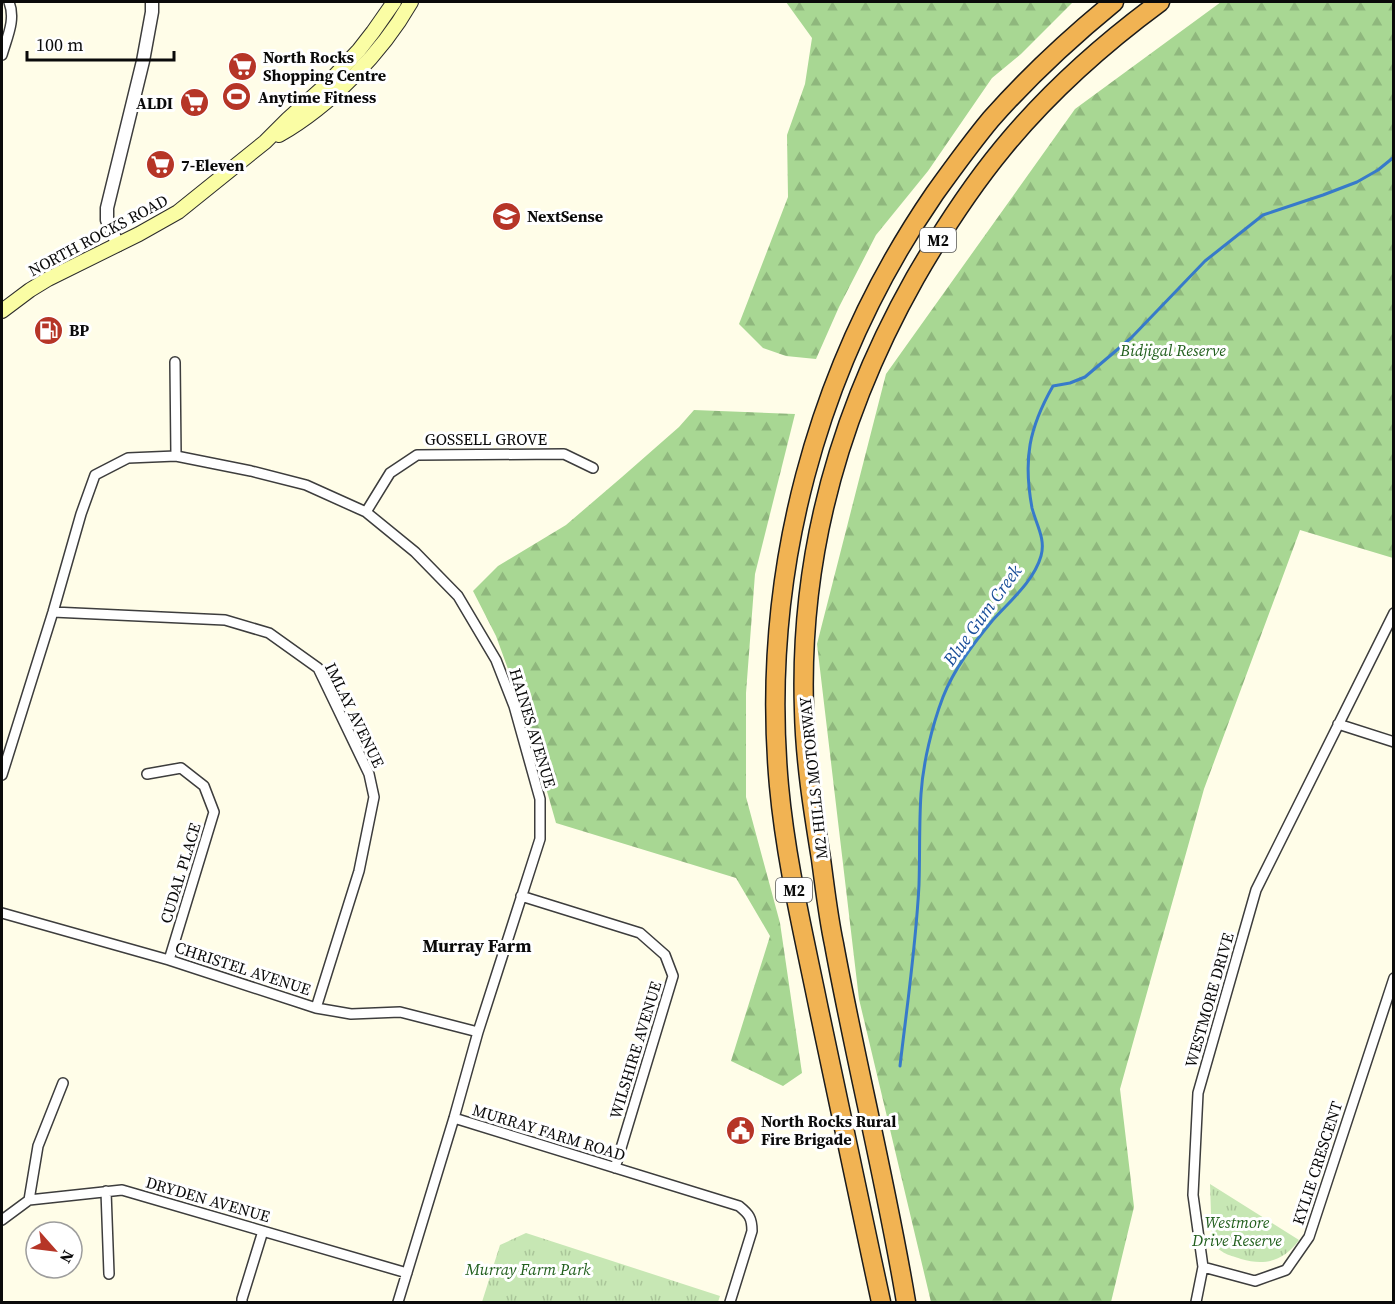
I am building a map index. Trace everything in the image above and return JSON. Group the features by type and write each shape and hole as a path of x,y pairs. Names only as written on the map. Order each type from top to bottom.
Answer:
{"highway":[{"name":"M2 HILLS MOTORWAY","path":"881,1302 784,833 776,742 776,681 783,589 791,539 808,462 835,381 857,328 916,221 956,163 990,121 1071,37 1114,2"},
{"name":"M2 HILLS MOTORWAY","path":"906,1302 896,1243 833,941 810,781 804,712 804,682 808,602 817,543 832,477 859,394 888,330 932,249 972,187 1041,106 1095,54 1160,2"}],"main road":[{"name":"NORTH ROCKS ROAD","path":"2,311 48,279 118,245 178,212 265,142 328,83 359,50 394,2"},
{"name":"NORTH ROCKS ROAD","path":"265,142 294,126 352,78 384,42 411,2"}],"street":[{"path":"2,55 11,24 12,10 9,2"},
{"path":"118,245 107,220 107,208 143,61 152,2"},
{"path":"2,775 81,514 95,475 128,458 176,456 175,362"},
{"name":"GOSSELL GROVE","path":"366,512 390,472 417,454 564,454 593,468"},
{"name":"HAINES AVENUE","path":"176,456 306,485 366,512 415,552 458,596 496,660 514,706 540,799 540,839 477,1032 454,1118"},
{"name":"IMLAY AVENUE","path":"53,612 225,620 269,633 318,668 369,774 374,797 359,871 316,1008"},
{"name":"WESTMORE DRIVE","path":"1196,1302 1203,1267 1192,1195 1198,1093 1256,890 1394,613"},
{"path":"1338,724 1394,742"},
{"name":"CUDAL PLACE","path":"147,774 181,768 204,786 214,812 169,960"},
{"name":"WILSHIRE AVENUE","path":"521,896 640,933 665,955 673,976 615,1168"},
{"name":"CHRISTEL AVENUE","path":"2,913 169,960 316,1008 351,1014 400,1012 477,1032"},
{"name":"KYLIE CRESCENT","path":"1203,1267 1255,1281 1286,1270 1309,1237 1394,978"},
{"path":"2,1220 28,1200 39,1146 63,1083"},
{"name":"MURRAY FARM ROAD","path":"398,1302 454,1118 739,1206 748,1213 752,1221 752,1230 730,1302"},
{"name":"DRYDEN AVENUE","path":"28,1200 122,1190 408,1274"},
{"path":"106,1191 109,1274"},
{"path":"242,1302 263,1231"}],"green space":[{"path":"786,2 1073,2 1021,54 992,78 928,171 876,235 839,307 816,359 786,356 763,348 739,324 788,197 787,135 805,84 812,38"},
{"name":"Bidjigal Reserve","path":"1221,2 1393,2 1393,558 1300,530 1204,789 1120,1089 1134,1207 1111,1302 931,1302 859,999 817,644 886,374 1075,109"},
{"path":"694,410 795,414 755,574 746,693 746,797 780,923 802,1073 783,1086 731,1061 770,936 736,878 556,823 527,721 496,636 473,591 498,566 566,525 679,427"},
{"name":"Westmore Drive Reserve","path":"1210,1184 1299,1240 1287,1253 1266,1262 1250,1261 1222,1252 1212,1243"},
{"name":"Murray Farm Park","path":"526,1233 720,1296 718,1302 482,1302 500,1245"}],"waterway":[{"name":"Blue Gum Creek","path":"900,1066 916,930 921,794 929,745 943,697 958,667 992,621 1027,583 1038,565 1042,544 1029,490 1028,459 1033,430 1053,386 1085,377 1131,338 1205,261 1263,215 1357,182 1378,170 1394,157"}],"place":[{"name":"North Rocks Shopping Centre","path":"242,66"},
{"name":"Anytime Fitness","path":"237,97"},
{"name":"ALDI","path":"194,103"},
{"name":"7-Eleven","path":"160,165"},
{"name":"NextSense","path":"506,216"},
{"name":"BP","path":"48,330"},
{"name":"North Rocks Rural Fire Brigade","path":"740,1130"}],"district":[{"name":"Murray Farm","path":"477,945"}]}
